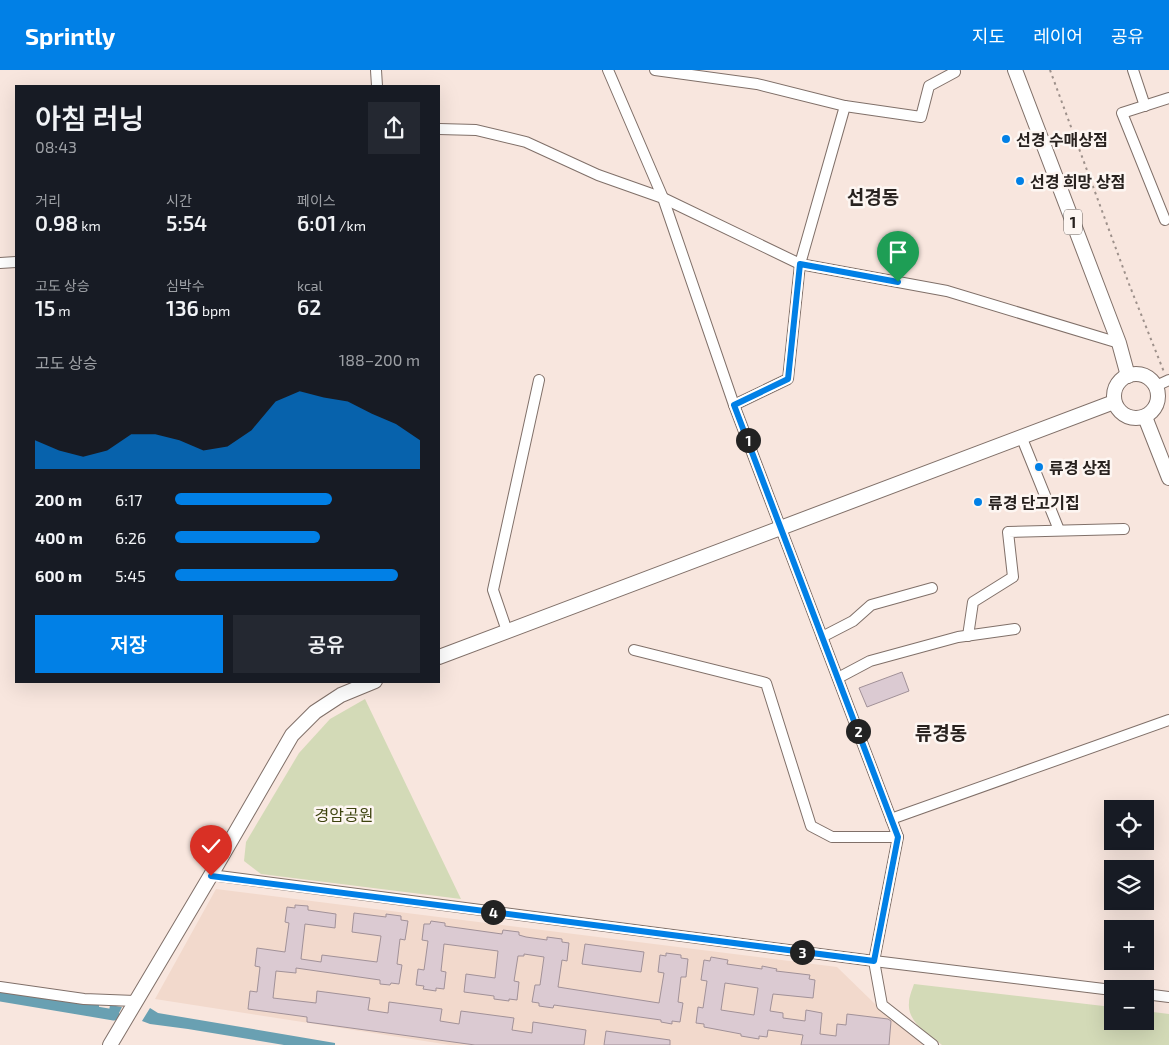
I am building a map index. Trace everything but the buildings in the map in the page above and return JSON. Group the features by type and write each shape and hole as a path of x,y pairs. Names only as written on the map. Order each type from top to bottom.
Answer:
{"main road":[{"name":"1","path":"1015,70 1119,343 1128,376"},
{"path":"1141,375 1153,382 1164,382 1155,408 1145,417 1131,418 1119,411 1114,402 1117,385 1128,376 1141,375"},
{"path":"440,657 1114,402"},
{"path":"1145,417 1169,478"},
{"path":"110,1045 211,876 292,735 315,712 340,694 370,683"}],"street":[{"path":"376,70 377,85"},
{"path":"655,70 757,84 845,106 921,117 929,86 955,72"},
{"path":"1133,70 1145,106"},
{"path":"611,71 663,198 734,405 898,837 874,961 882,1005 934,1045"},
{"path":"1165,220 1122,113 1169,98"},
{"path":"734,405 788,379 800,264 845,106"},
{"path":"440,129 476,130 526,142 598,175 663,198 800,264 947,290 1119,343"},
{"path":"0,263 15,262"},
{"path":"507,631 493,590 539,380"},
{"path":"1021,436 1059,530"},
{"path":"968,636 973,602 1013,577 1008,532 1124,530"},
{"path":"822,637 853,621 871,606 932,588"},
{"path":"838,678 870,661 968,636 1015,629"},
{"path":"634,650 766,683 811,826 832,837 898,837"},
{"path":"891,819 1169,720"},
{"path":"211,876 1104,989"},
{"path":"0,987 84,1000 135,1001"},
{"path":"1154,995 1169,997"}],"path":[{"path":"1050,70 1164,382"}],"shaded area":[{"path":"216,889 837,967 874,1003 925,1045 450,1045 155,999"}],"green space":[{"name":"경암공원","path":"365,699 461,899 261,874 244,861 246,842 299,753 330,719"},
{"path":"914,984 1104,1006 1104,1030 1154,1030 1154,1012 1169,1014 1169,1045 942,1045 925,1032 911,1016 909,1001"}],"water":[{"path":"0,989 99,1003 99,1013 54,1003 0,995"},
{"path":"110,1005 122,1007 116,1019 108,1017"},
{"path":"150,1008 158,1013 335,1043 335,1045 284,1045 150,1024 142,1021"}],"waterway":[{"path":"0,996 114,1015"}],"place":[{"name":"선경 수매상점","path":"1006,139"},
{"name":"선경 희망 상점","path":"1020,181"},
{"name":"류경 상점","path":"1039,467"},
{"name":"류경 단고기집","path":"978,502"}],"district":[{"name":"선경동","path":"873,196"},
{"name":"류경동","path":"941,732"}],"route":[{"path":"211,876 874,961 898,837 734,405 788,379 800,264 898,282"}]}
